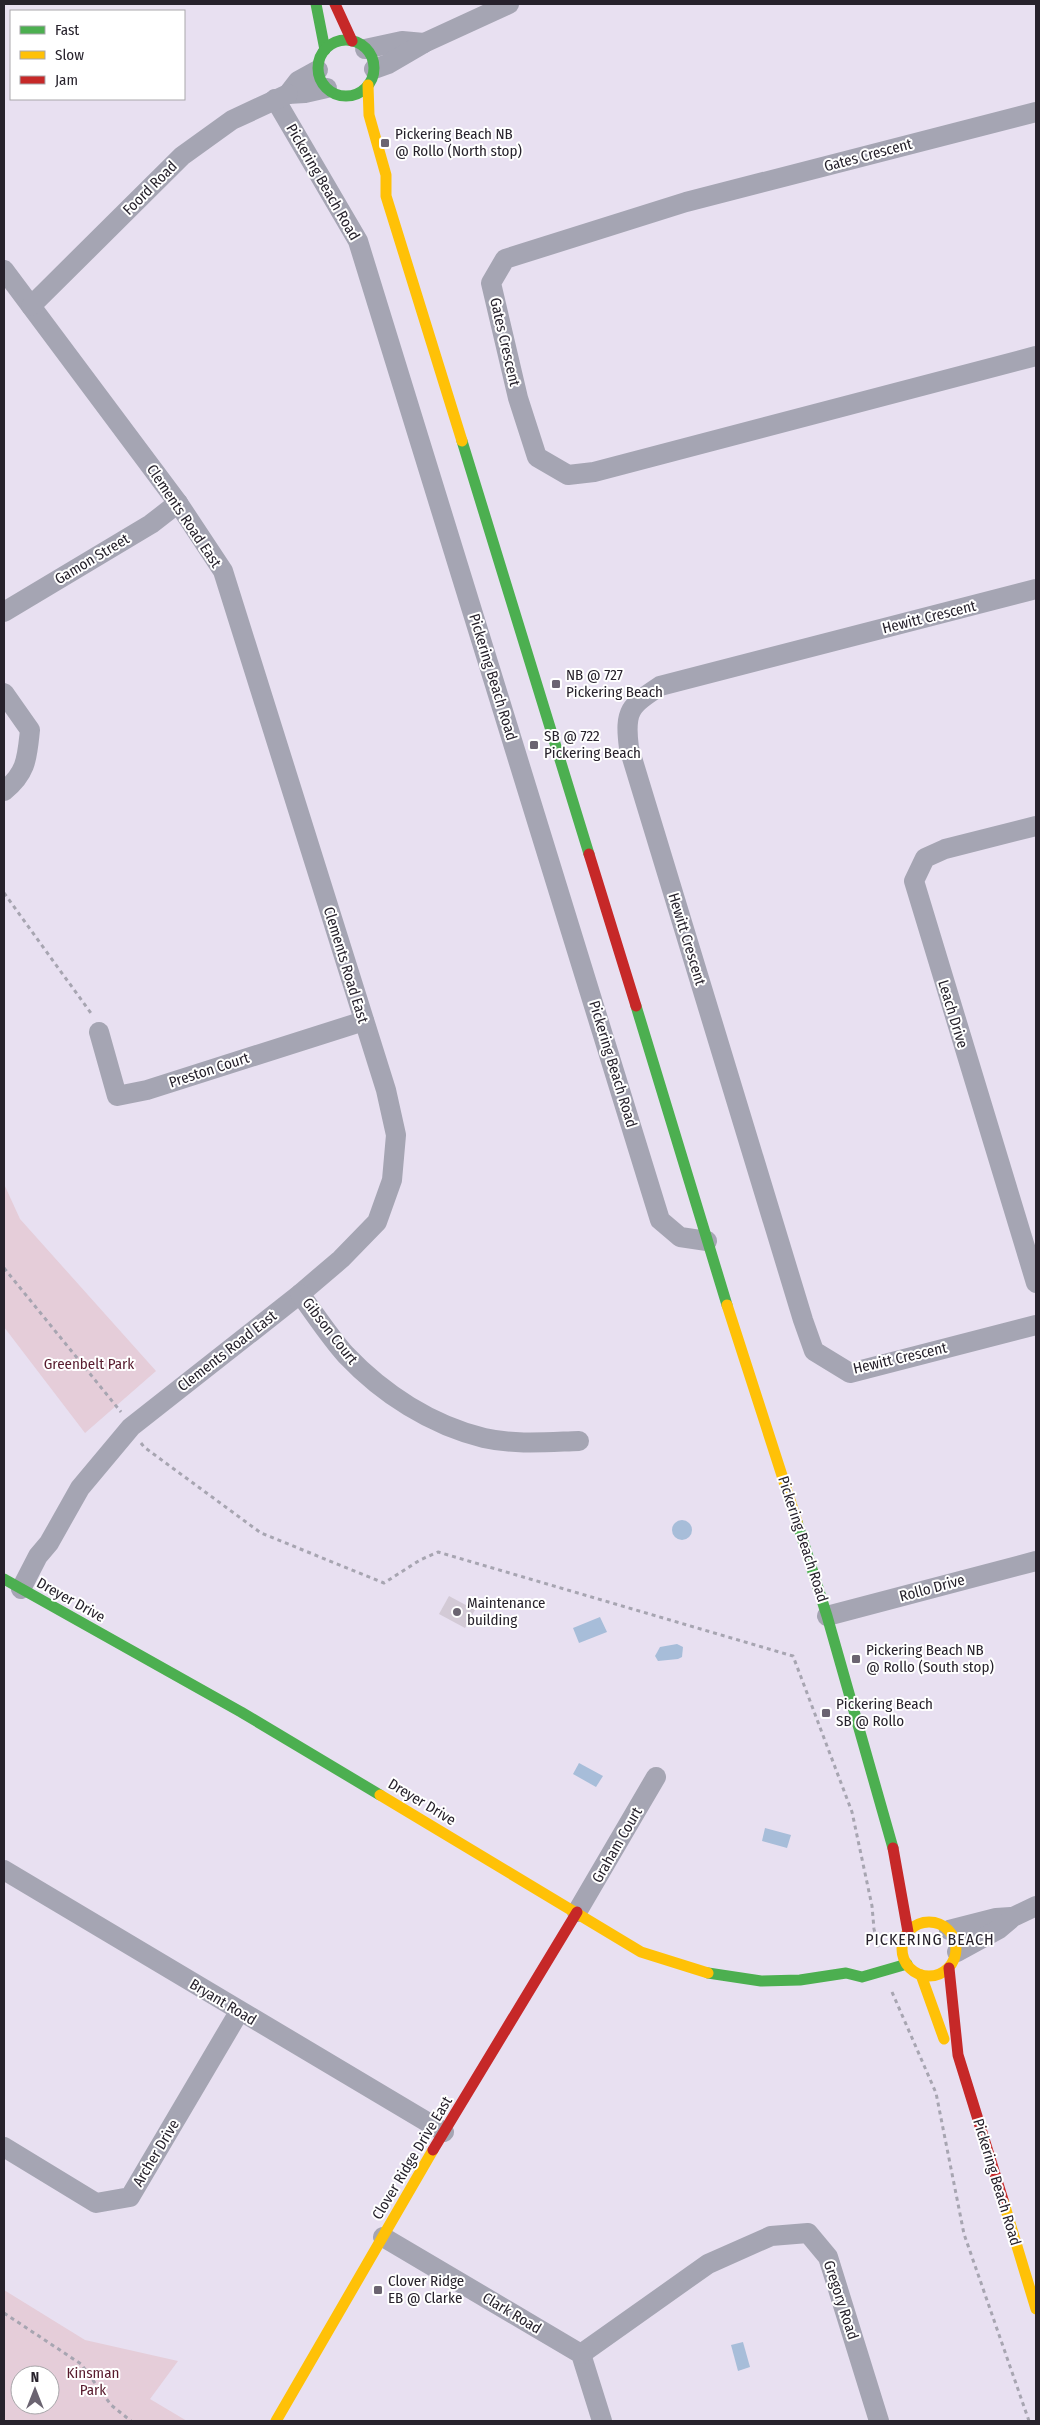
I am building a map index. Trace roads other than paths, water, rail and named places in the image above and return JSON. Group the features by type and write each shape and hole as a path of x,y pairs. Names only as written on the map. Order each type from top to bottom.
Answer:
{"street":[{"path":"316,4 325,50"},
{"name":"Pickering Beach Road","path":"335,4 359,45 372,58 369,115 386,175 386,196 539,688 707,1241 828,1616 892,1840 892,1856 906,1912 908,1932 902,1948"},
{"path":"334,92 353,95 371,77 388,64 424,43 509,4"},
{"path":"349,110 334,92 321,81 318,63 325,50 334,43 359,45 402,41 424,43"},
{"name":"Foord Road","path":"281,97 298,81 318,70"},
{"name":"Foord Road","path":"31,306 182,156 232,120 281,97 334,92"},
{"name":"Pickering Beach Road","path":"281,97 358,241 660,1220 680,1237 707,1241"},
{"name":"Gates Crescent","path":"1036,112 668,208 505,260 491,283 518,398 537,457 568,475 594,472 1036,356"},
{"name":"Pickering Beach Road","path":"374,180 386,196"},
{"name":"Clements Road East","path":"4,270 178,503 223,571 386,1090 396,1135 392,1180 376,1222 341,1259 300,1294 131,1427 80,1488 49,1543 38,1556 21,1590"},
{"name":"Gamon Street","path":"4,612 151,524 178,503"},
{"name":"Hewitt Crescent","path":"1036,589 660,686 635,703 626,726 635,768 814,1351 850,1373 1036,1324"},
{"path":"4,693 30,730 27,764 12,784 4,791"},
{"name":"Leach Drive","path":"1036,826 945,849 925,858 914,881 1036,1283"},
{"name":"Preston Court","path":"99,1032 117,1096 147,1090 364,1021"},
{"name":"Gibson Court","path":"300,1294 345,1354 378,1387 441,1424 486,1438 536,1443 579,1441"},
{"name":"Rollo Drive","path":"828,1616 1036,1560"},
{"name":"Dreyer Drive","path":"4,1579 241,1712 641,1952 708,1973 771,1981 800,1980 846,1973 862,1977 906,1964"},
{"name":"Graham Court","path":"577,1912 656,1777"},
{"name":"Pickering Beach Road","path":"892,1840 902,1850 909,1868"},
{"name":"Bryant Road","path":"4,1870 239,2012 444,2132"},
{"path":"880,1954 902,1948 906,1964 915,1972 921,1975 933,1976 942,1974 953,1960 999,1929 1013,1917 1036,1906"},
{"name":"Pickering Beach Road","path":"926,1907 941,1926 954,1936 953,1960 958,2055 1036,2309"},
{"name":"Clover Ridge Drive East","path":"276,2421 444,2132 577,1912"},
{"path":"908,1932 923,1922 941,1926 1013,1917"},
{"name":"Dreyer Drive","path":"846,1973 858,1964"},
{"name":"Pickering Beach Road","path":"921,1975 946,2044 958,2055"},
{"name":"Archer Drive","path":"4,2148 96,2203 130,2197 239,2012"},
{"name":"Gregory Road","path":"581,2354 708,2264 771,2236 808,2233 828,2257 879,2421"},
{"name":"Clark Road","path":"383,2237 581,2354"},
{"path":"581,2354 602,2421"}],"water":[{"path":"682,1520 689,1523 692,1530 689,1537 682,1540 675,1537 672,1530 675,1523"},
{"path":"600,1617 607,1632 579,1643 573,1628"},
{"path":"677,1644 683,1647 682,1657 658,1661 655,1656 660,1647"},
{"path":"579,1763 603,1776 596,1787 573,1774"},
{"path":"765,1828 791,1835 787,1848 762,1841"},
{"path":"743,2342 750,2367 738,2371 731,2345"}],"place":[{"name":"Pickering Beach NB @ Rollo (North stop)","path":"385,143"},
{"name":"NB @ 727 Pickering Beach","path":"556,684"},
{"name":"SB @ 722 Pickering Beach","path":"534,745"},
{"name":"Maintenance building","path":"457,1612"},
{"name":"Pickering Beach NB @ Rollo (South stop)","path":"856,1659"},
{"name":"Pickering Beach SB @ Rollo","path":"826,1713"},
{"name":"Clover Ridge EB @ Clarke","path":"378,2290"}],"district":[{"name":"PICKERING BEACH","path":"930,1939"}],"park label":[{"name":"Greenbelt Park","path":"89,1364"},
{"name":"Kinsman Park","path":"93,2382"}]}
